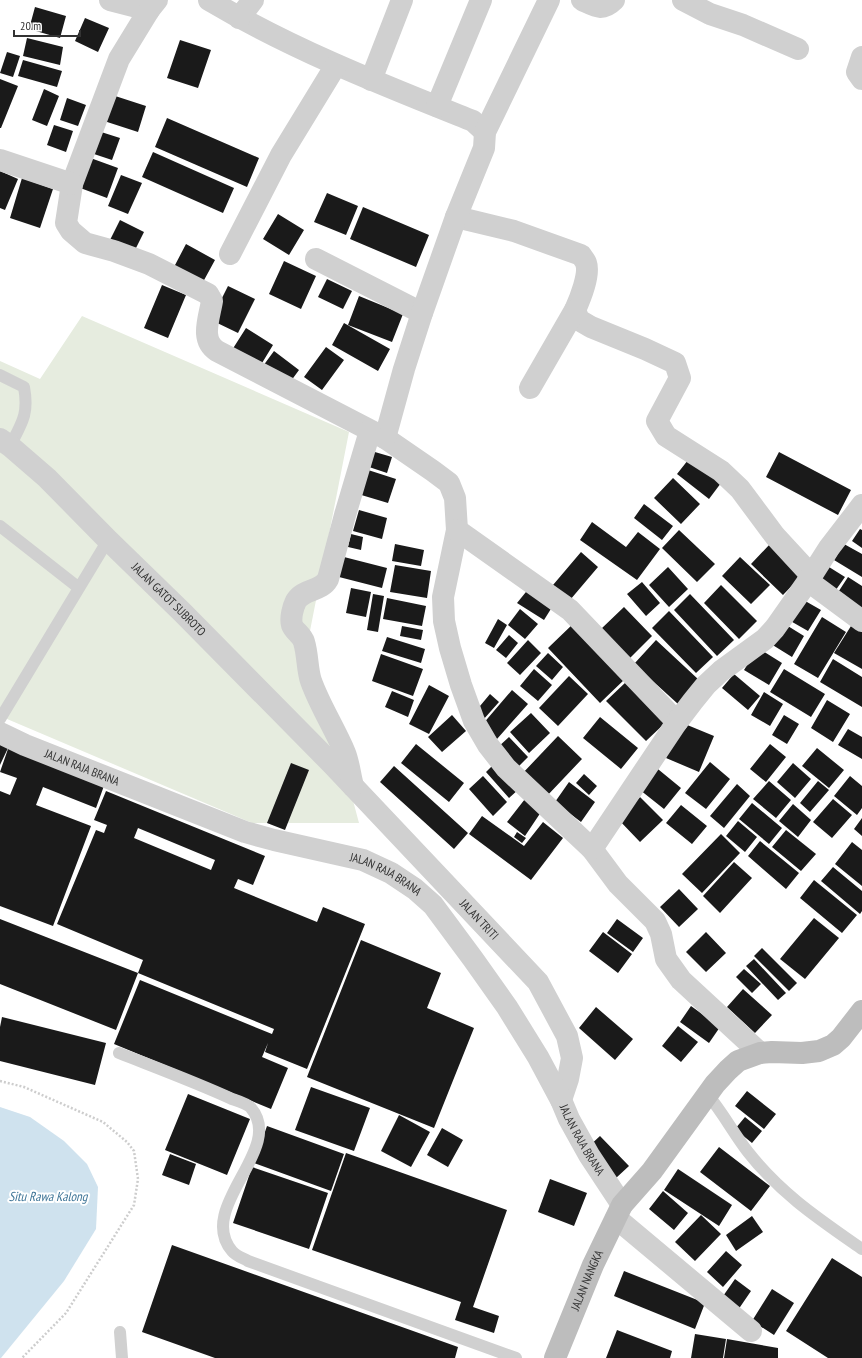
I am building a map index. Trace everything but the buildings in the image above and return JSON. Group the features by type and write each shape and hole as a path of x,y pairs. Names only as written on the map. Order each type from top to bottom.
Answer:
{"street":[{"path":"110,0 153,5 119,59 72,184 66,223 71,231 85,243 114,251 149,264 208,294 212,301 206,337 211,348 377,434 433,470 449,483 455,498 457,530 443,597 444,621 461,685 474,721 488,746 506,768 592,849 618,884 655,921 661,934 666,959 681,980 760,1053"},
{"path":"210,0 289,44 371,80 473,121 485,132"},
{"path":"240,18 253,0"},
{"path":"371,80 402,0"},
{"path":"437,106 481,0"},
{"path":"353,786 345,754 312,682 304,642 301,635 292,626 292,614 296,601 302,594 310,590 320,588 328,579 345,515 404,369 456,217 484,148 485,132 548,0"},
{"path":"582,0 602,7 608,6 614,0"},
{"path":"683,0 710,14 743,24 798,49"},
{"path":"862,57 857,72 862,79"},
{"path":"230,254 281,155 336,65"},
{"path":"0,160 72,184"},
{"path":"456,217 514,231 581,254 586,263 587,272 581,296 575,310 530,388"},
{"path":"316,259 422,313"},
{"path":"575,310 579,320 591,327 675,363 680,378 657,421 666,436 720,471 740,489 775,536 810,578 862,621"},
{"name":"JALAN GATOT SUBROTO","path":"5,442 47,478 333,765"},
{"path":"592,849 677,722 706,685 721,671 764,639 775,628 829,548 862,505"},
{"path":"457,530 570,610 677,722"},
{"name":"JALAN RAJA BRANA","path":"0,733 25,745 246,832 280,842 363,860 391,873 415,889 433,905 508,1008 538,1057 561,1100 569,1119 619,1212 751,1331"},
{"name":"JALAN TRITI","path":"333,765 538,982 567,1036 572,1058 568,1079 561,1100"},
{"name":"JALAN NANGKA","path":"555,1358 593,1265 619,1212 652,1171 728,1070 738,1061 760,1053 802,1053 818,1051 833,1045 842,1038 862,1011"}],"lane":[{"path":"0,375 24,387 27,402 25,416 5,442"},
{"path":"0,526 79,588"},
{"path":"0,719 108,540"},
{"path":"119,1053 214,1090 251,1107 260,1125 258,1141 225,1211 223,1224 224,1239 233,1252 248,1261 516,1358"},
{"path":"708,1095 719,1108 748,1152 782,1190 816,1218 862,1248"},
{"path":"120,1332 122,1358"}],"path":[{"path":"0,1081 24,1086 104,1122 134,1151 138,1179 134,1205 66,1313 22,1358"}],"shaded area":[{"path":"82,316 349,432 309,636 359,823 252,823 0,716 0,361 40,379"}],"water":[{"name":"Situ Rawa Kalong","path":"0,1107 30,1117 64,1141 87,1164 98,1187 96,1229 64,1281 1,1358 0,1358"}]}
